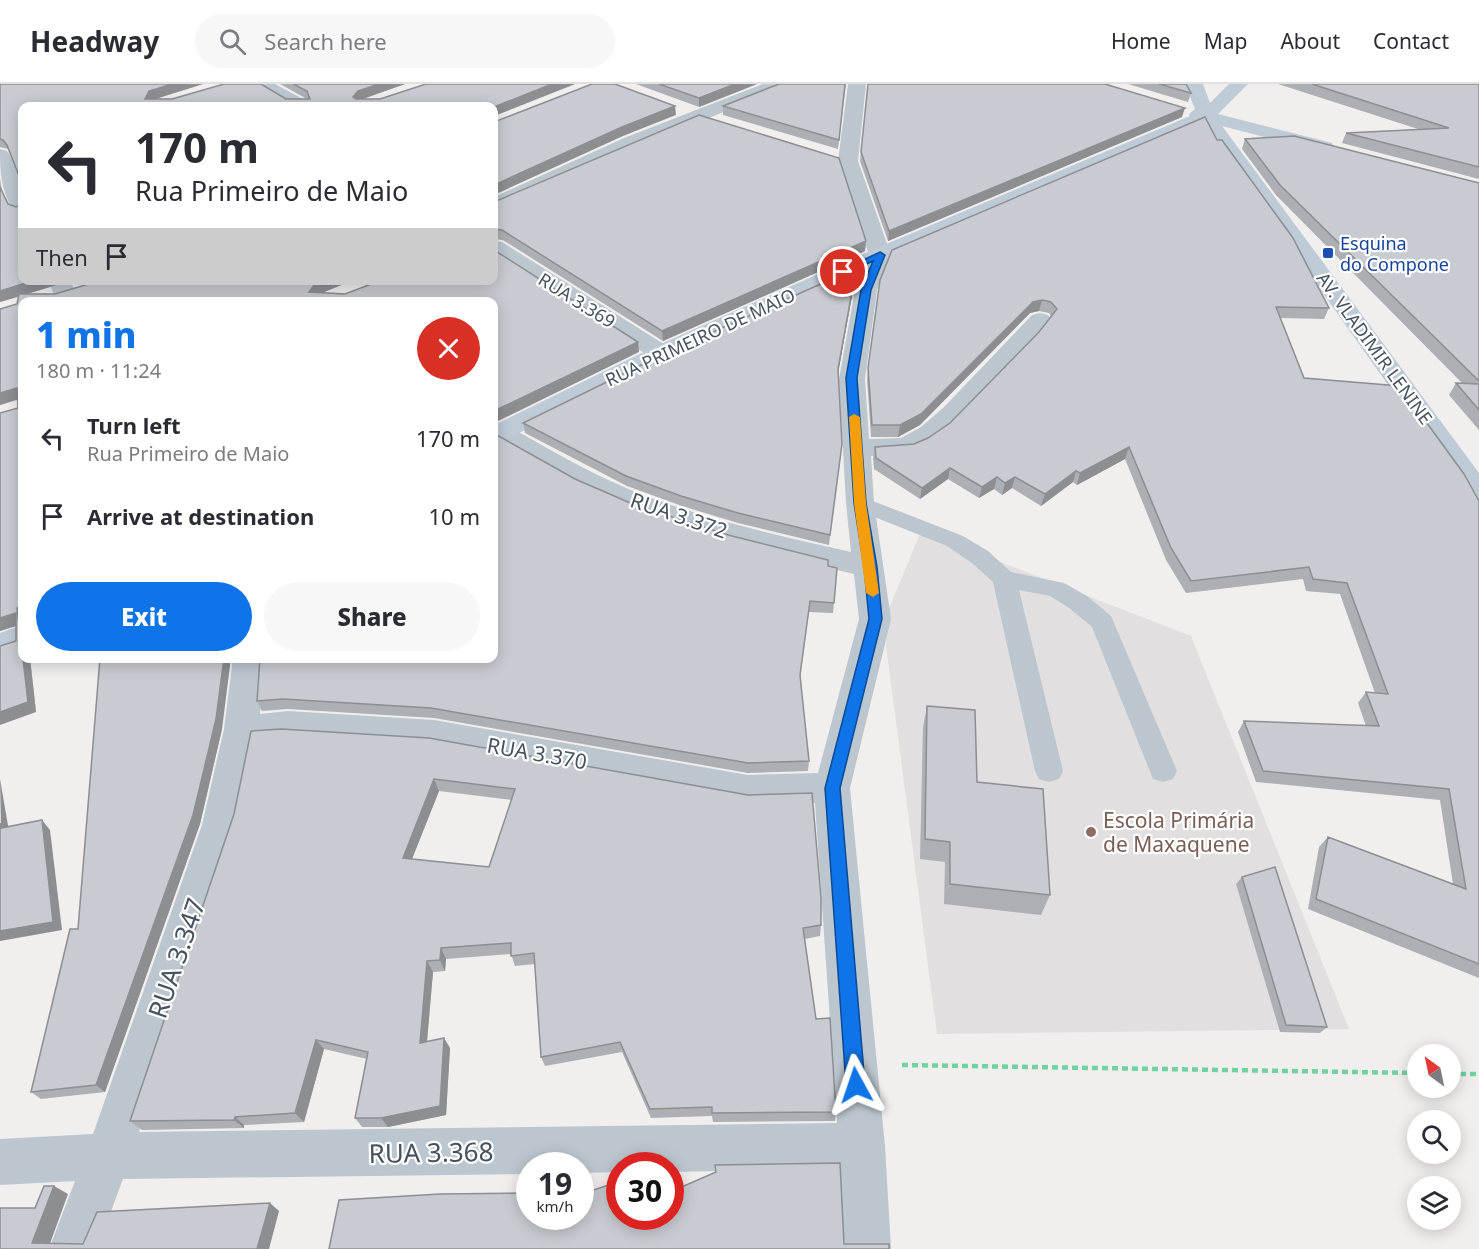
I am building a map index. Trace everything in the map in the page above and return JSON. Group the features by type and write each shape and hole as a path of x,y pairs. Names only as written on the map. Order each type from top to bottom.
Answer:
{"street":[{"path":"262,84 295,102"},
{"path":"498,202 631,142 778,84"},
{"path":"857,84 848,161 880,255 866,290 852,378 860,503 875,619 832,788 862,1146 867,1249"},
{"name":"AV. VLADIMIR LENINE","path":"1194,84 1206,116 1479,493"},
{"path":"1206,116 1239,84"},
{"path":"1175,107 1342,152"},
{"path":"679,108 724,123"},
{"name":"RUA PRIMEIRO DE MAIO","path":"498,433 661,353 880,255 1206,116"},
{"path":"4,149 18,195"},
{"path":"825,154 848,161"},
{"path":"0,213 18,209"},
{"name":"RUA 3.369","path":"498,250 661,353"},
{"path":"856,446 879,449 898,447 915,442 928,434 954,411 1040,320"},
{"name":"RUA 3.372","path":"498,435 631,500 741,536 870,567"},
{"path":"0,646 18,639"},
{"name":"RUA 3.347","path":"73,1249 108,1156 221,825 241,729 248,663"},
{"name":"RUA 3.370","path":"241,729 288,725 434,734 747,790 832,788"},
{"name":"RUA 3.368","path":"0,1162 108,1156 862,1146"}],"lane":[{"path":"860,503 955,540 980,557 1004,579 1056,589 1078,602 1102,622 1162,771"},
{"path":"1004,579 1049,771"}],"path":[{"path":"854,1065 1407,1073"},
{"path":"1461,1074 1479,1074"}],"shaded area":[{"name":"Escola Primária de Maxaquene","path":"921,531 1191,636 1349,1029 937,1034 883,623"}],"building":[{"path":"0,84 172,84 149,91 145,99 172,99 224,84 261,84 286,99 310,99 307,91 293,84 379,84 358,91 353,97 380,99 426,84 552,84 498,105 498,102 18,102 18,173 7,145 0,139"},
{"path":"592,84 615,84 675,106 622,127 498,183 498,120"},
{"path":"659,84 735,84 699,98"},
{"path":"779,84 845,84 839,140 723,106"},
{"path":"868,84 1105,84 1185,108 889,231 861,152"},
{"path":"1159,84 1186,84 1191,93"},
{"path":"1312,84 1479,84 1479,167 1346,133 1449,128"},
{"path":"699,115 839,158 866,241 662,331 498,230 498,200"},
{"path":"1205,117 1217,140 1222,140 1293,238 1329,308 1276,307 1304,378 1400,386 1464,474 1479,501 1479,964 1316,899 1328,837 1466,889 1449,789 1263,771 1244,721 1379,726 1366,692 1388,694 1347,583 1313,579 1309,567 1191,581 1171,548 1129,447 1080,473 1076,471 1045,494 1015,477 1005,483 997,477 982,487 950,468 922,488 876,458 875,447 914,444 928,438 950,423 1039,332 1057,309 1051,302 1042,300 1033,302 921,414 900,425 872,425 868,368 880,280 892,250"},
{"path":"1294,136 1479,183 1479,381 1280,185 1245,139"},
{"path":"0,187 8,204 18,206 19,285 0,291"},
{"path":"498,253 638,342 498,409 498,297 18,297 19,294 55,294 85,285 314,285 309,292 345,294 369,285 498,285"},
{"path":"859,267 854,280 838,369 842,444 830,535 738,513 626,476 523,423 670,351"},
{"path":"18,299 18,408 17,388 0,393 0,309 17,304"},
{"path":"1456,383 1479,384 1479,410"},
{"path":"18,408 18,663 23,663 28,702 0,712 0,646 16,641 16,613 0,618 0,413"},
{"path":"498,436 575,479 635,505 728,535 828,560 828,566 837,568 834,603 810,601 800,675 809,761 748,763 431,708 283,699 257,701 260,663 498,663"},
{"path":"100,663 223,663 216,719 193,815 96,1085 31,1092 70,929 78,929"},
{"path":"927,706 975,710 977,782 1043,789 1050,895 950,884 950,842 925,839"},
{"path":"281,729 429,738 748,795 812,793 821,898 821,925 803,928 816,1019 830,1018 836,1112 712,1113 712,1107 650,1109 620,1042 541,1057 534,953 511,956 511,943 441,948 440,960 427,961 420,1043 444,1038 440,1106 381,1118 355,1118 368,1052 316,1040 295,1113 235,1117 234,1120 130,1121 234,814 251,731","holes":["434,779 515,789 489,867 403,858"]},
{"path":"42,820 53,922 0,931 0,823 1,828"},
{"path":"1275,867 1327,1027 1286,1025 1242,877"},
{"path":"840,1163 844,1244 889,1244 889,1249 329,1249 339,1200 440,1194 516,1193 516,1230 594,1230 594,1190 606,1186 606,1230 684,1230 684,1186 716,1172 715,1165"},
{"path":"44,1186 54,1186 32,1243 83,1244 97,1212 270,1203 257,1249 0,1249 0,1208 35,1208"}],"slow traffic":[{"path":"854,417 860,503 873,593"}],"place":[{"name":"Esquina do Compone","path":"1328,253"},
{"name":"Escola Primária de Maxaquene","path":"1091,832"}],"route":[{"path":"843,272 880,255 866,290 852,378 860,503 875,619 832,788 856,1085"}]}
